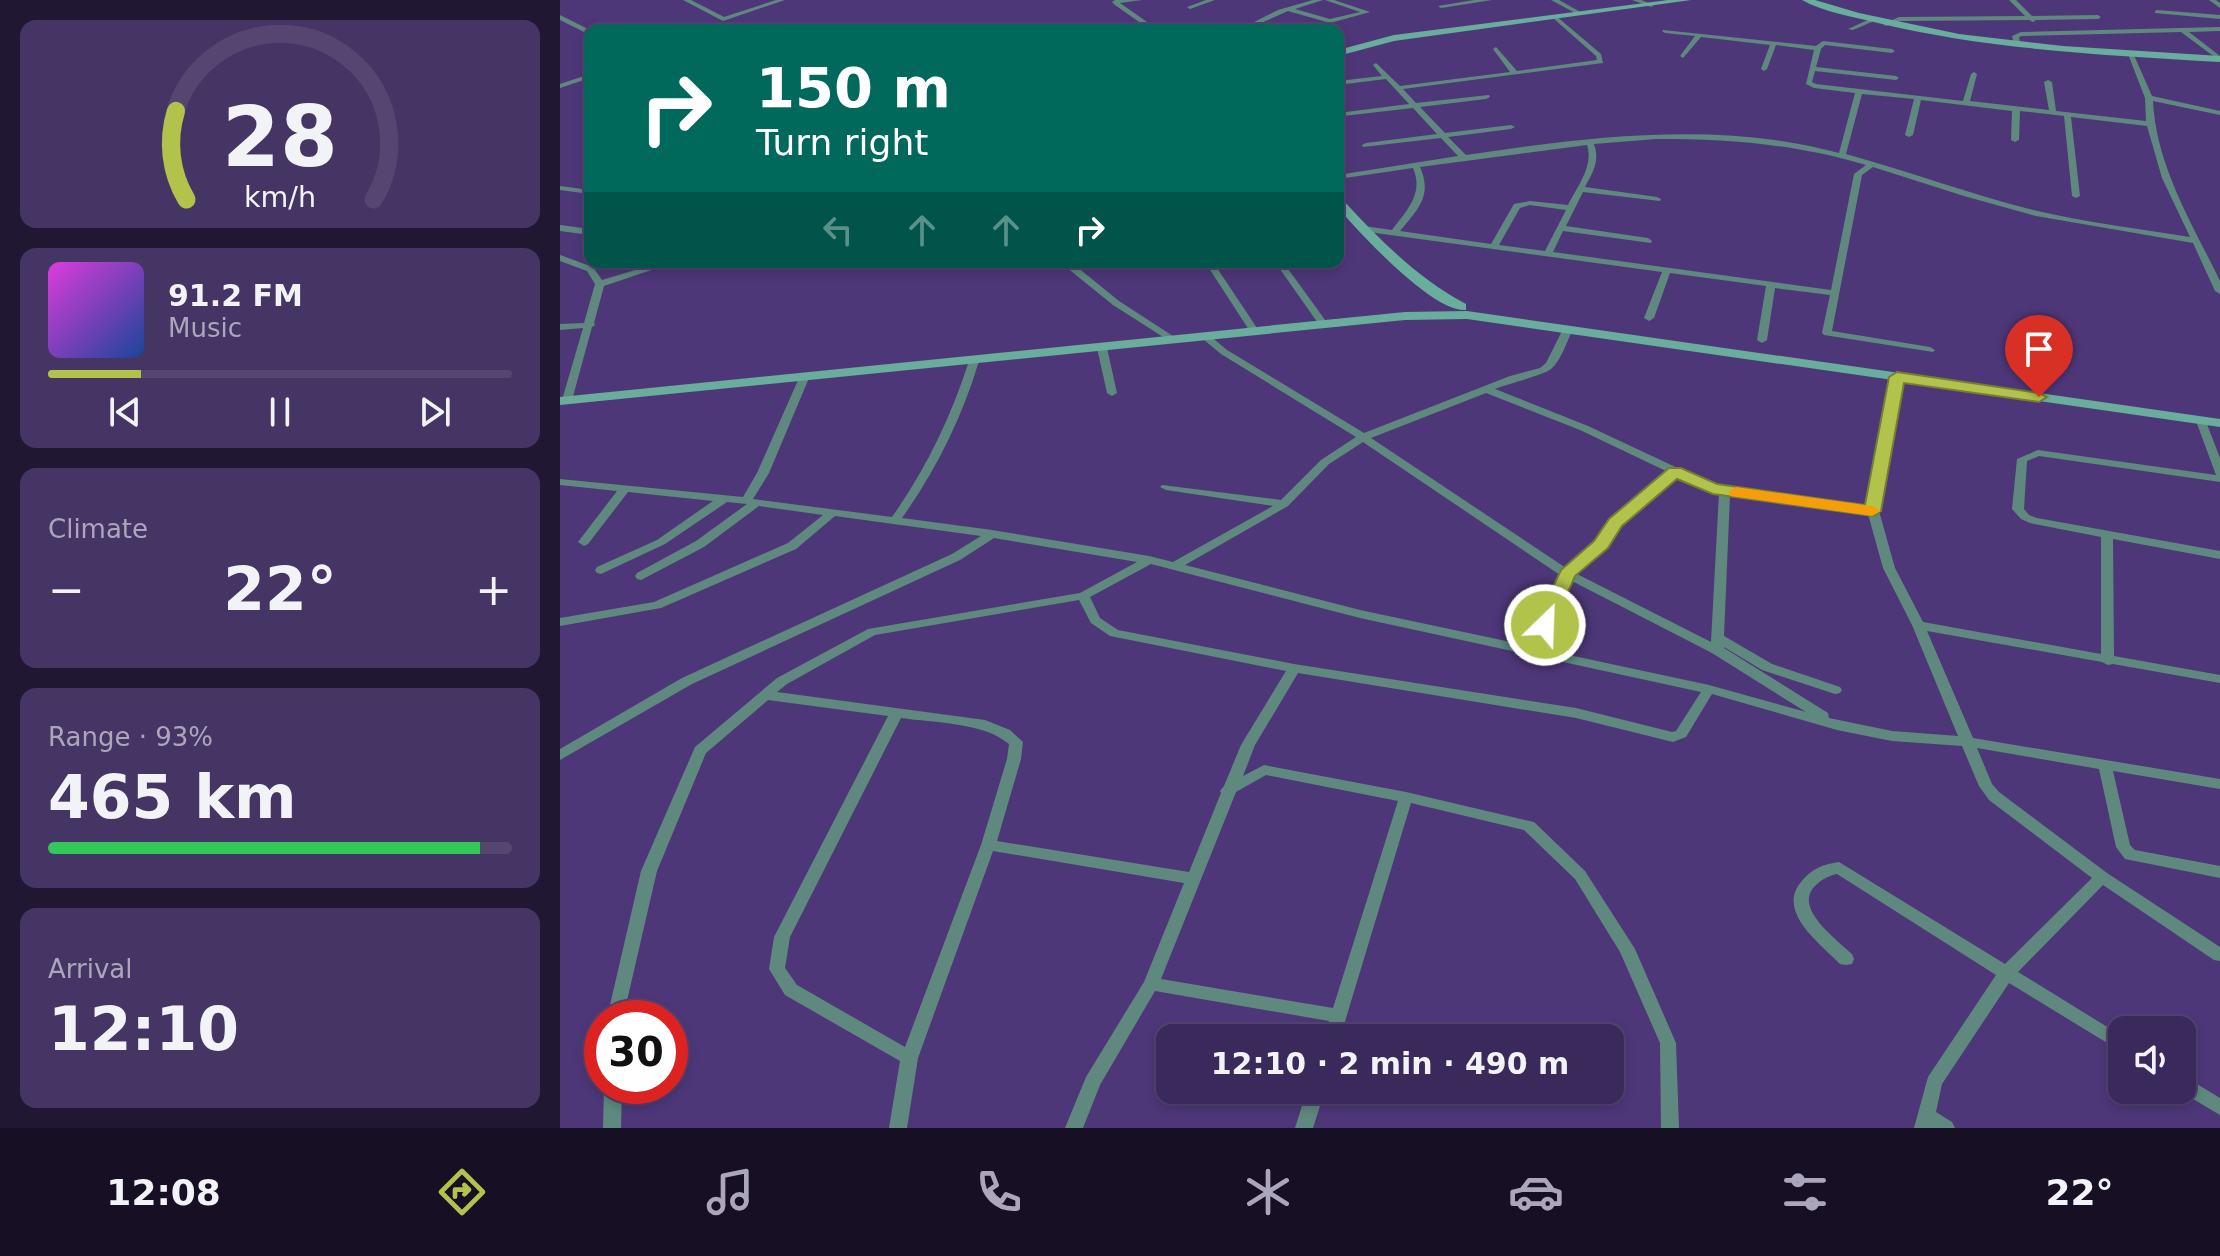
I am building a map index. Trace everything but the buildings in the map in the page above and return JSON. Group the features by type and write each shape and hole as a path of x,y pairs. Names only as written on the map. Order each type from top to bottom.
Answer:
{"main road":[{"path":"1344,51 1394,38 1687,0"},
{"path":"1806,0 1886,24 2017,44 2220,59"},
{"path":"1344,209 1386,255 1433,294 1485,316"},
{"path":"1419,311 1433,299 1433,294"},
{"path":"1405,316 1419,311 1462,307"},
{"path":"1449,315 1462,307"},
{"path":"564,401 1405,316 1449,315 1485,316 2220,423"}],"street":[{"path":"686,0 723,19 782,0"},
{"path":"1115,2 1139,0"},
{"path":"1190,7 1212,0"},
{"path":"1256,24 1289,9 1320,0"},
{"path":"1289,9 1330,21 1367,12 1328,0"},
{"path":"1441,6 1489,0"},
{"path":"1554,0 1584,14"},
{"path":"1563,0 1584,14"},
{"path":"1635,0 1651,5"},
{"path":"2012,0 2047,32"},
{"path":"2212,0 2220,6"},
{"path":"1115,2 1145,24"},
{"path":"2157,12 2220,17"},
{"path":"560,17 584,30"},
{"path":"1398,88 1601,62 1599,55 1555,17"},
{"path":"1886,24 1899,19 2098,17"},
{"path":"1851,29 1872,20"},
{"path":"2017,44 2015,36 2047,32 2220,29"},
{"path":"2183,30 2220,59"},
{"path":"1665,31 1818,48"},
{"path":"1683,56 1699,35"},
{"path":"1764,69 1774,43"},
{"path":"1892,51 1825,43 1818,48 1810,85 2150,124"},
{"path":"1496,49 1516,74"},
{"path":"2131,54 2149,98 2150,124 2166,178 2220,291"},
{"path":"1376,65 1465,159"},
{"path":"1812,69 1896,78"},
{"path":"1966,103 1974,74"},
{"path":"1344,82 1387,77"},
{"path":"560,86 584,78"},
{"path":"2048,82 2053,113"},
{"path":"1842,155 1859,91"},
{"path":"1346,114 1486,97"},
{"path":"1909,135 1918,98"},
{"path":"2149,98 2220,113"},
{"path":"2015,140 2016,109"},
{"path":"2067,114 2076,196"},
{"path":"1366,145 1511,127"},
{"path":"1344,176 1590,143 1677,137 1758,140 1873,163 2035,213 2197,241"},
{"path":"1548,253 1594,155 1590,143"},
{"path":"1873,163 1858,174 1834,293 1830,335 1930,350"},
{"path":"1394,233 1422,193 1423,179 1416,166"},
{"path":"560,188 584,191"},
{"path":"1580,189 1657,199"},
{"path":"1494,246 1517,206 1530,203 1571,208"},
{"path":"560,228 584,231"},
{"path":"1561,228 1648,241"},
{"path":"1364,229 1834,293"},
{"path":"560,258 584,267"},
{"path":"564,401 590,325 600,284 587,268"},
{"path":"600,284 652,268"},
{"path":"1072,268 1116,303 1174,340"},
{"path":"1213,268 1254,331"},
{"path":"1283,268 1323,324"},
{"path":"1649,318 1667,270"},
{"path":"1762,340 1771,285"},
{"path":"560,327 590,325"},
{"path":"1175,566 1284,504 1325,462 1363,437 1550,365 1568,329"},
{"path":"1206,337 1224,352 1363,437 1567,574 1767,667 1835,690"},
{"path":"1102,348 1112,393"},
{"path":"894,522 922,484 967,385 974,361"},
{"path":"1897,377 1873,511 1889,568 1918,625 1986,786 1994,796 2102,877 2220,955"},
{"path":"641,576 700,544 751,502 804,378"},
{"path":"1486,389 1584,428 1713,489 1873,511"},
{"path":"2201,421 2220,476 2038,453 2022,459 2018,509 2025,517 2107,537 2220,555"},
{"path":"1534,650 1567,574 1601,544 1615,522 1675,472"},
{"path":"560,482 751,502 992,534 1149,560 1360,614 1709,689 1837,725 1892,736 1968,742 2220,784"},
{"path":"1166,487 1284,504"},
{"path":"584,542 625,489"},
{"path":"1717,644 1725,490"},
{"path":"601,570 661,542 724,499"},
{"path":"560,622 657,605 792,546 831,514"},
{"path":"560,755 567,744 687,681 956,557 992,534"},
{"path":"2107,537 2108,661"},
{"path":"619,1000 649,871 700,750 764,695 782,681 872,632 1083,596 1149,560"},
{"path":"1083,596 1095,620 1114,633 1294,668 1576,713 1673,737 1681,734 1709,689"},
{"path":"1918,625 2220,679"},
{"path":"1717,644 1837,725"},
{"path":"1074,1128 1092,1082 1151,984 1248,745 1294,668"},
{"path":"764,695 985,725 1005,733 1016,742 1014,759 988,845 909,1058 898,1128"},
{"path":"897,713 782,937 777,969 791,990 909,1058"},
{"path":"1248,745 1264,770"},
{"path":"2105,765 2123,847 2130,855 2220,872"},
{"path":"1227,791 1264,770 1406,797 1529,826 1580,875 1627,949 1668,1043 1670,1128"},
{"path":"1336,1024 1406,797"},
{"path":"988,845 1193,879"},
{"path":"1846,959 1801,910 1797,898 1801,888 1826,869 1839,868 2108,1036"},
{"path":"1946,1128 1925,1122 1934,1082 2007,972 2102,877"},
{"path":"1151,984 1338,1016"},
{"path":"2196,1092 2220,1107"},
{"path":"612,1128 613,1104"},
{"path":"1304,1128 1312,1104"}],"slow traffic":[{"path":"1736,492 1872,511"}],"route":[{"path":"1545,625 1567,574 1601,544 1615,522 1675,472 1713,489 1873,511 1897,377 2039,397"}]}
